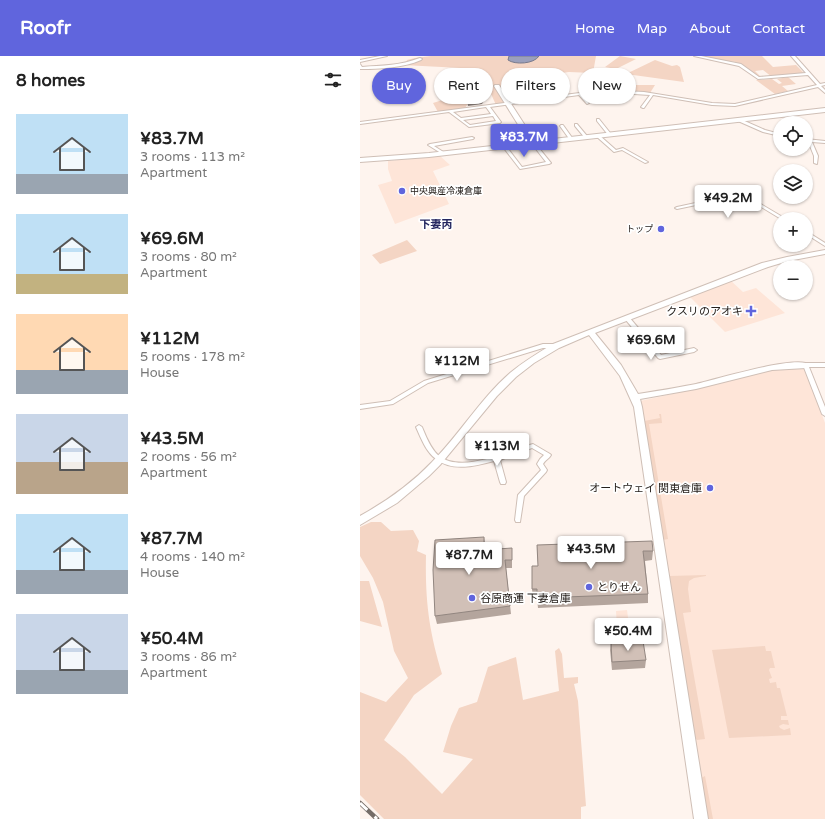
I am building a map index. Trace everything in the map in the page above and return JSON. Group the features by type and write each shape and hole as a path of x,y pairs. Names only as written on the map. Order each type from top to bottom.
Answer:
{"street":[{"path":"360,61 385,56"},
{"path":"696,56 740,65 758,78 808,74"},
{"path":"793,56 825,92"},
{"path":"360,65 361,68 387,66 413,63 420,59"},
{"path":"636,93 652,94 712,104 735,105 825,84"},
{"path":"497,86 501,94"},
{"path":"643,107 652,94"},
{"path":"360,123 501,104"},
{"path":"505,146 521,168 549,163 532,144 507,104"},
{"path":"450,111 469,126 499,122 487,106"},
{"path":"360,160 490,151 505,146 825,110"},
{"path":"460,119 494,114"},
{"path":"598,120 610,135"},
{"path":"739,120 773,133"},
{"path":"576,125 586,137"},
{"path":"562,126 570,139"},
{"path":"598,136 615,151 622,149 646,162"},
{"path":"444,154 430,145 472,138"},
{"path":"813,141 825,142"},
{"path":"813,150 816,156 816,162"},
{"path":"677,208 742,194 773,213"},
{"path":"717,200 717,202 729,210 757,204"},
{"path":"813,237 825,245"},
{"path":"360,521 379,511 404,493 440,460 503,384 522,368 556,346 765,265 787,259 825,252"},
{"path":"627,318 660,358 694,350"},
{"path":"590,332 620,369 630,384 638,410 701,819"},
{"path":"360,407 391,403 426,382 543,346 556,346"},
{"path":"635,397 700,385 773,367 792,364 825,365"},
{"path":"806,365 825,414"},
{"path":"419,427 431,451 440,460 448,464 476,464 533,446 548,455 540,464 544,470 521,496 518,520"},
{"path":"496,458 503,482"}],"shaded area":[{"path":"431,56 596,56 594,68 578,68 578,72 570,72 570,68 501,68 501,104 504,104 496,105 493,98 493,68 403,65 407,60"},
{"path":"620,56 636,59 618,68 605,67"},
{"path":"699,56 762,56 773,67 796,65 804,73 772,77 763,70 755,71 761,77 759,77 736,62 720,60 712,61"},
{"path":"655,60 672,66 677,65 680,67 684,82 636,75 636,69"},
{"path":"788,77 796,84 782,86 788,91 775,94 756,80 772,79 779,84 782,83 777,79"},
{"path":"636,85 655,85 650,93 636,92"},
{"path":"433,103 468,104 465,108 438,112"},
{"path":"440,156 450,165 433,171 449,204 395,224 378,185 392,181 388,169 388,161"},
{"path":"407,240 417,251 380,264 372,255"},
{"path":"729,279 743,292 756,288 785,313 725,332 688,295"},
{"path":"804,366 825,423 825,819 707,819 640,401 723,383 773,369"},
{"path":"659,414 661,414 662,423 649,424 668,539 663,540 644,421 660,418"},
{"path":"371,522 381,522 391,531 413,530 419,541 417,551 426,555 427,602 431,630 442,674 414,695 384,740 405,757 442,794 473,759 443,752 451,726 459,708 477,702 488,667 516,657 523,700 559,691 555,651 559,648 562,654 564,678 578,677 578,683 574,684 578,701 586,806 581,807 581,819 384,819 360,795 360,692 386,702 408,678 394,651 383,602 373,578 360,556 360,527"},
{"path":"706,575 689,581 688,589 691,612 683,613 705,739 697,740 693,736 669,576"},
{"path":"360,581 369,581 382,627 360,621"},
{"path":"627,610 629,625 617,626 616,611"},
{"path":"765,646 766,651 771,651 775,668 770,668 769,670 772,678 769,679 770,683 776,682 777,688 780,688 787,716 781,716 781,720 788,720 789,725 783,724 779,726 784,730 790,728 791,735 729,738 712,650"},
{"path":"705,776 713,819 707,819 701,778"}],"water":[{"path":"509,56 539,56 533,61 515,63 508,60"}],"building":[{"path":"484,537 484,550 512,548 512,560 505,560 510,606 435,616 433,570 435,540"},
{"name":"とりせん","path":"652,541 653,551 643,551 648,594 537,598 537,589 532,589 532,566 538,566 537,545"},
{"path":"643,641 646,660 612,662 611,643"}],"railway":[{"path":"360,803 377,819"}],"place":[{"name":"中央興産冷凍倉庫","path":"402,191"},
{"name":"トップ","path":"661,229"},
{"name":"クスリのアオキ","path":"751,311"},
{"name":"オートウェイ 関東倉庫","path":"710,488"},
{"name":"とりせん","path":"589,587"},
{"name":"谷原商運 下妻倉庫","path":"472,598"}],"district":[{"name":"下妻丙","path":"436,224"}]}
